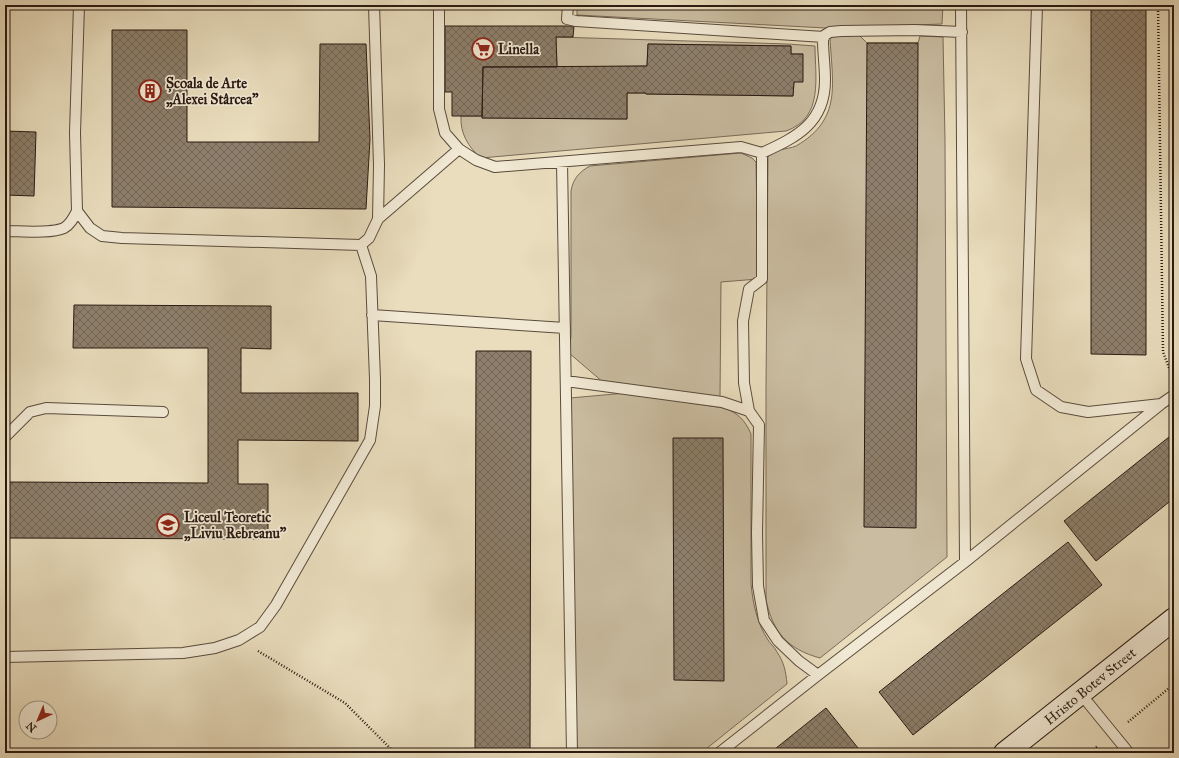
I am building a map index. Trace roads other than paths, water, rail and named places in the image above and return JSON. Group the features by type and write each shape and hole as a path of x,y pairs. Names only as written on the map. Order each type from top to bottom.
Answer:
{"main road":[{"name":"Hristo Botev Street","path":"1005,753 1174,619"}],"lane":[{"path":"5,231 45,232 64,228 71,222 77,210 75,133 79,5"},
{"path":"374,5 379,165 378,219"},
{"path":"439,5 439,109 445,133 459,149 476,160 495,167 741,147 762,153 790,140 808,126 821,107 825,81 823,47 824,35 830,32 841,31 915,30 962,32"},
{"path":"568,5 567,19 576,21 824,38"},
{"path":"962,5 965,562"},
{"path":"1037,5 1026,359 1036,390 1061,407 1088,412 1161,404"},
{"path":"77,210 90,228 102,236 361,245 369,238 378,219 459,149"},
{"path":"762,153 762,279 750,289 743,321 744,383 749,411 759,425 757,533 758,586 764,620 778,641 799,662 818,675"},
{"path":"562,162 572,753"},
{"path":"5,657 183,652 215,648 239,640 260,627 276,604 370,440 375,406 371,276 361,245"},
{"path":"372,314 565,328"},
{"path":"566,381 722,402 749,411"},
{"path":"719,753 965,562 1174,395"},
{"path":"5,437 30,412 46,408 163,412"},
{"path":"1080,693 1129,753"}],"place":[{"name":"Linella","path":"483,49"},
{"name":"Școala de Arte „Alexei Stârcea”","path":"150,91"},
{"name":"Liceul Teoretic „Liviu Rebreanu”","path":"168,525"}]}
